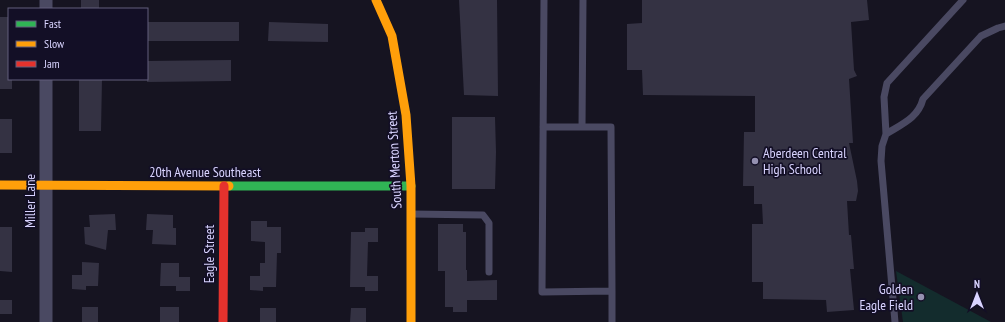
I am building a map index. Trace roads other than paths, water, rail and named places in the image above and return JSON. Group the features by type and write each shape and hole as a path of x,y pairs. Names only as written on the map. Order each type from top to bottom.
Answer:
{"street":[{"name":"South Merton Street","path":"376,0 392,36 406,115 411,186 411,322"},
{"name":"Miller Lane","path":"46,80 46,322"},
{"name":"20th Avenue Southeast","path":"0,185 411,186"},
{"name":"Eagle Street","path":"223,322 224,186"}],"lane":[{"path":"544,0 542,292 612,291"},
{"path":"582,127 583,0"},
{"path":"895,322 880,161 882,146 886,134 884,97 887,83 963,0"},
{"path":"886,134 914,116 921,107 923,99 981,36 1005,26"},
{"path":"543,127 611,127 612,322"},
{"path":"411,214 482,215 489,223 489,272"}],"place":[{"name":"Aberdeen Central High School","path":"755,161"},
{"name":"Golden Eagle Field","path":"921,297"}]}
